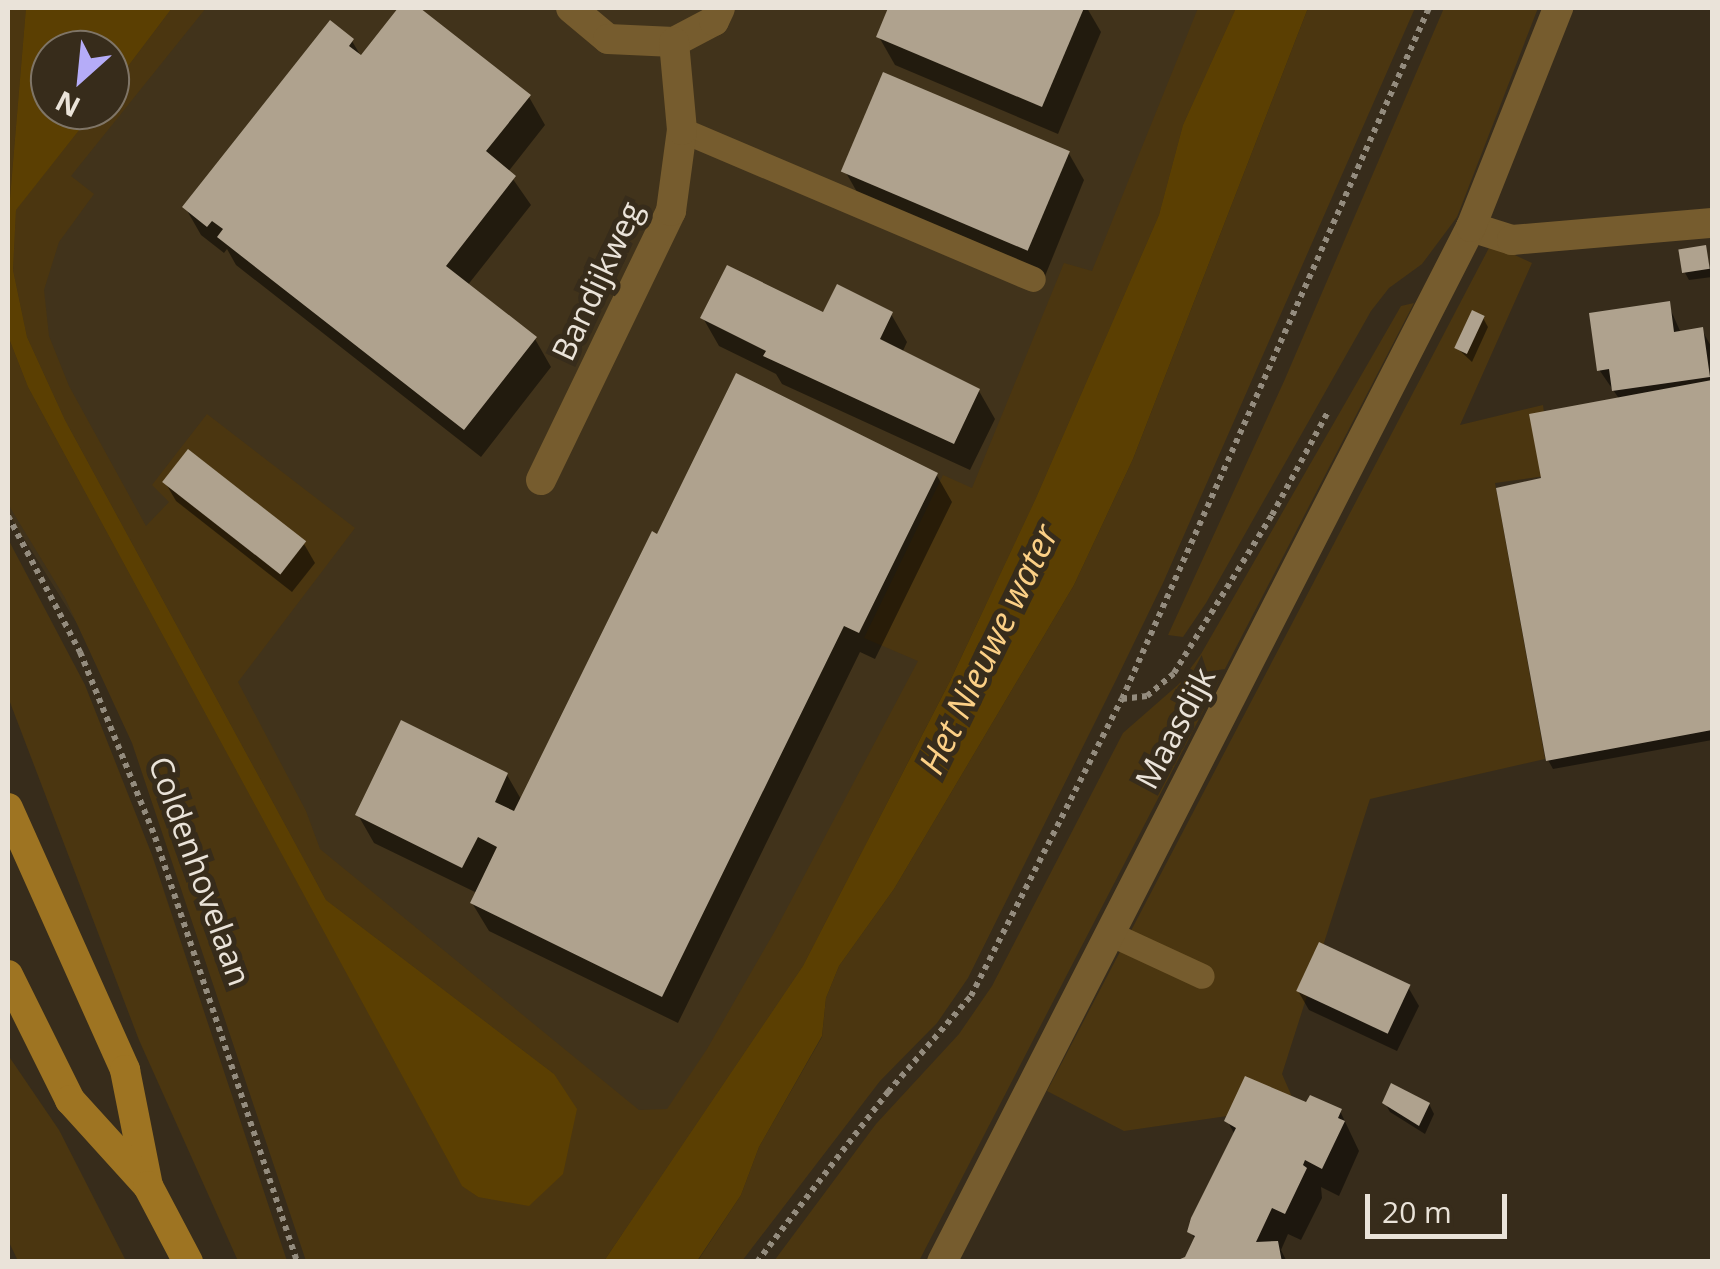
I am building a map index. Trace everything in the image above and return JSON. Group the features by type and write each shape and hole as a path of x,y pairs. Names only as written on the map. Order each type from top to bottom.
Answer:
{"street":[{"path":"571,8 608,39 674,42 714,21 720,8"},
{"name":"Maasdijk","path":"942,1262 1471,228 1558,8"},
{"name":"Bandijkweg","path":"540,480 671,211 682,130 674,42"},
{"path":"1471,228 1512,240 1712,222"},
{"path":"8,808 126,1070 148,1186"},
{"path":"8,975 70,1100 148,1186 188,1262"}],"lane":[{"path":"682,130 1033,279"},
{"path":"1108,933 1202,976"}],"path":[{"name":"Maasdijk","path":"757,1262 888,1092 971,996 1122,699 1428,8"},
{"name":"Maasdijk","path":"1122,699 1147,696 1174,673 1272,515 1333,402"},
{"name":"Coldenhovelaan","path":"8,516 80,652 155,837 296,1262"}],"shaded area":[{"path":"8,8 1284,8 658,1261 304,987 8,513"},
{"path":"8,8 26,8 8,222"},
{"path":"172,8 206,8 130,103 130,64"},
{"path":"1198,8 1236,8 1183,125 1159,215 1036,498 950,681 803,966 604,1261 306,1261 132,743 65,598 8,504 8,309 10,341 28,387 462,1185 478,1197 554,1074 326,900 65,420 27,337 13,270 16,209 79,130 108,130 71,176 94,194 59,242 44,290 49,336 69,386 146,526 169,502 152,485 207,414 355,528 238,682 306,811 320,849 639,1110 667,1109 707,1049 776,929 918,661 864,638 943,475 972,488 1064,263 1092,271"},
{"path":"1308,8 1415,8 1163,583 1117,678 968,978 937,1023 880,1081 742,1261 697,1262 741,1195 759,1147 822,1037 826,998 839,966 894,889 1074,585 1133,459"},
{"path":"1444,8 1538,8 1457,217 1422,264 1389,288 1371,311 1206,603 1183,637 1168,635 1285,379"},
{"path":"1491,244 1532,263 1460,425 1543,405 1552,475 1495,483 1545,759 1370,799 1282,1074 1296,1106 1124,1131 1047,1091"},
{"path":"1414,303 919,1261 774,1261 876,1124 959,1034 992,986 1123,733 1179,684 1201,654 1401,306"},
{"path":"8,539 85,685 152,855 287,1261 238,1261 139,1040 8,697"},
{"path":"8,1055 59,1130 126,1261 18,1261 8,1240"}],"water":[{"path":"26,8 172,8 130,64 130,30 30,30 30,130 79,130 16,210 13,270 27,337 65,420 326,900 554,1074 577,1109 563,1174 529,1206 478,1197 462,1186 28,387 10,341 8,222"},
{"name":"Het Nieuwe water","path":"1236,8 1308,8 1133,459 1074,585 894,889 839,966 826,998 822,1036 759,1147 741,1195 697,1261 604,1261 803,966 950,681 1036,498 1159,215 1183,125"}],"building":[{"path":"398,8 420,8 531,95 486,151 516,176 446,266 537,337 464,430 217,237 223,229 212,221 207,227 182,207 330,20 354,39 349,46 361,55"},
{"path":"888,8 1084,8 1042,107 876,37"},
{"path":"883,72 1070,151 1028,251 841,171"},
{"path":"1706,245 1710,269 1682,273 1678,249"},
{"path":"727,265 823,312 837,284 893,312 880,339 980,389 954,444 763,356 766,351 700,318"},
{"path":"1670,301 1674,332 1703,327 1710,377 1612,391 1609,369 1597,371 1589,313"},
{"path":"1472,310 1485,316 1467,354 1454,348"},
{"path":"736,373 938,473 859,633 844,626 662,997 470,903 497,847 478,837 462,868 355,815 401,720 508,773 495,802 514,811 652,531 657,534"},
{"path":"1712,380 1712,730 1546,761 1496,488 1541,478 1529,414"},
{"path":"188,449 306,541 280,574 162,482"},
{"path":"1319,942 1411,985 1388,1034 1296,991"},
{"path":"1245,1076 1306,1102 1310,1095 1342,1109 1338,1118 1345,1121 1322,1169 1305,1160 1303,1165 1307,1168 1285,1214 1272,1208 1256,1242 1278,1241 1282,1262 1173,1262 1185,1257 1195,1236 1187,1232 1191,1218 1236,1128 1224,1121"},
{"path":"1391,1083 1430,1103 1419,1126 1382,1103"}]}
